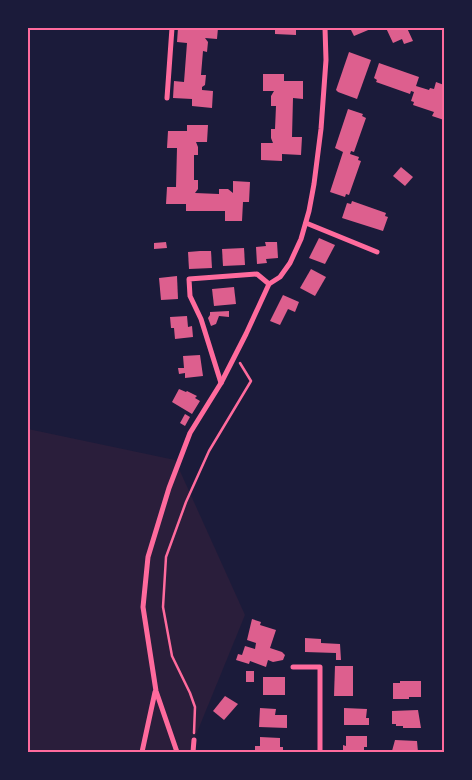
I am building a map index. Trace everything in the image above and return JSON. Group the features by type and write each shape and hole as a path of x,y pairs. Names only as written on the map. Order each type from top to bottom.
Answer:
{"street":[{"path":"167,98 172,28"},
{"path":"177,752 156,691 143,607 148,557 169,488 190,433 221,383 269,284 280,277 290,264 306,223 314,184 321,129 326,60 325,28"},
{"path":"306,223 377,252"},
{"path":"221,383 202,319 190,296 189,280 257,274 269,284"},
{"path":"293,667 320,668 320,752"},
{"path":"142,752 156,691"},
{"path":"193,752 194,740"}],"path":[{"path":"194,740 195,707 172,656 162,607 166,557 186,502 209,450 251,381 235,356"}],"shaded area":[{"path":"28,429 175,460 245,615 189,752 28,752"}],"building":[{"path":"178,28 218,28 217,39 205,38 208,42 207,52 203,51 201,75 206,75 205,85 202,87 202,90 213,91 212,108 192,106 192,99 173,98 174,81 184,82 187,43 177,42"},
{"path":"275,28 296,28 296,35 275,34"},
{"path":"350,28 373,28 354,36"},
{"path":"386,28 407,28 413,41 404,44 402,39 393,43"},
{"path":"349,52 371,60 357,99 336,90"},
{"path":"379,63 419,77 416,86 429,90 430,88 434,89 436,82 444,85 444,120 432,116 434,112 413,105 414,102 411,101 414,92 411,91 410,94 376,82 377,80 374,78"},
{"path":"263,74 284,74 284,81 303,81 303,99 293,98 292,137 302,137 301,155 282,154 282,161 261,160 261,143 273,143 271,129 275,129 276,106 271,106 271,96 274,91 263,91"},
{"path":"348,109 363,114 362,116 366,118 354,152 351,151 350,154 359,157 358,160 361,161 349,195 346,194 345,197 330,192 343,152 335,148"},
{"path":"187,125 208,125 207,142 196,142 198,155 194,155 194,180 198,180 198,189 195,193 219,194 219,189 228,189 233,193 233,181 250,182 249,202 243,202 242,221 225,221 225,211 186,211 186,204 166,204 167,187 176,187 177,148 167,148 168,131 187,131"},
{"path":"401,167 413,177 405,186 393,176"},
{"path":"352,201 386,213 385,216 388,217 383,231 342,218 347,203 351,204"},
{"path":"319,238 335,245 325,264 309,258"},
{"path":"166,242 167,248 154,249 154,243"},
{"path":"265,242 277,242 278,258 266,259 267,263 257,264 256,247 266,246"},
{"path":"244,248 245,265 223,266 222,249"},
{"path":"211,251 212,268 189,269 188,252"},
{"path":"311,269 326,277 315,296 300,288"},
{"path":"177,276 178,299 161,300 159,278"},
{"path":"234,287 236,304 214,306 212,289"},
{"path":"283,295 299,302 295,312 288,309 280,325 270,321"},
{"path":"229,311 229,317 219,316 216,324 211,326 208,318 210,312"},
{"path":"187,316 188,327 192,326 193,337 175,339 170,317"},
{"path":"200,355 203,376 185,378 185,373 179,374 178,368 184,368 183,356"},
{"path":"179,389 197,396 195,398 200,401 192,414 172,402"},
{"path":"185,414 190,417 185,426 180,423"},
{"path":"252,619 261,622 260,625 276,630 270,648 282,652 285,655 283,660 273,662 268,660 266,667 250,661 249,664 236,660 238,654 242,655 245,646 255,649 256,643 247,640"},
{"path":"305,638 321,639 321,643 340,644 341,660 336,660 336,653 305,652"},
{"path":"335,666 353,666 353,696 334,696"},
{"path":"246,671 254,671 254,682 246,682"},
{"path":"263,677 285,677 285,695 263,695"},
{"path":"400,681 421,681 421,697 393,699 393,683 400,683"},
{"path":"225,696 238,704 224,720 213,711"},
{"path":"260,708 276,709 275,715 287,715 287,728 259,727"},
{"path":"344,708 367,709 366,718 369,718 369,725 344,725"},
{"path":"418,710 421,728 403,728 403,726 392,724 392,711"},
{"path":"346,736 367,736 367,747 364,747 364,752 343,751 343,745 346,746"},
{"path":"260,737 280,738 280,747 283,747 283,752 255,752 255,746 260,746"},
{"path":"395,740 417,741 418,752 392,751"}]}
